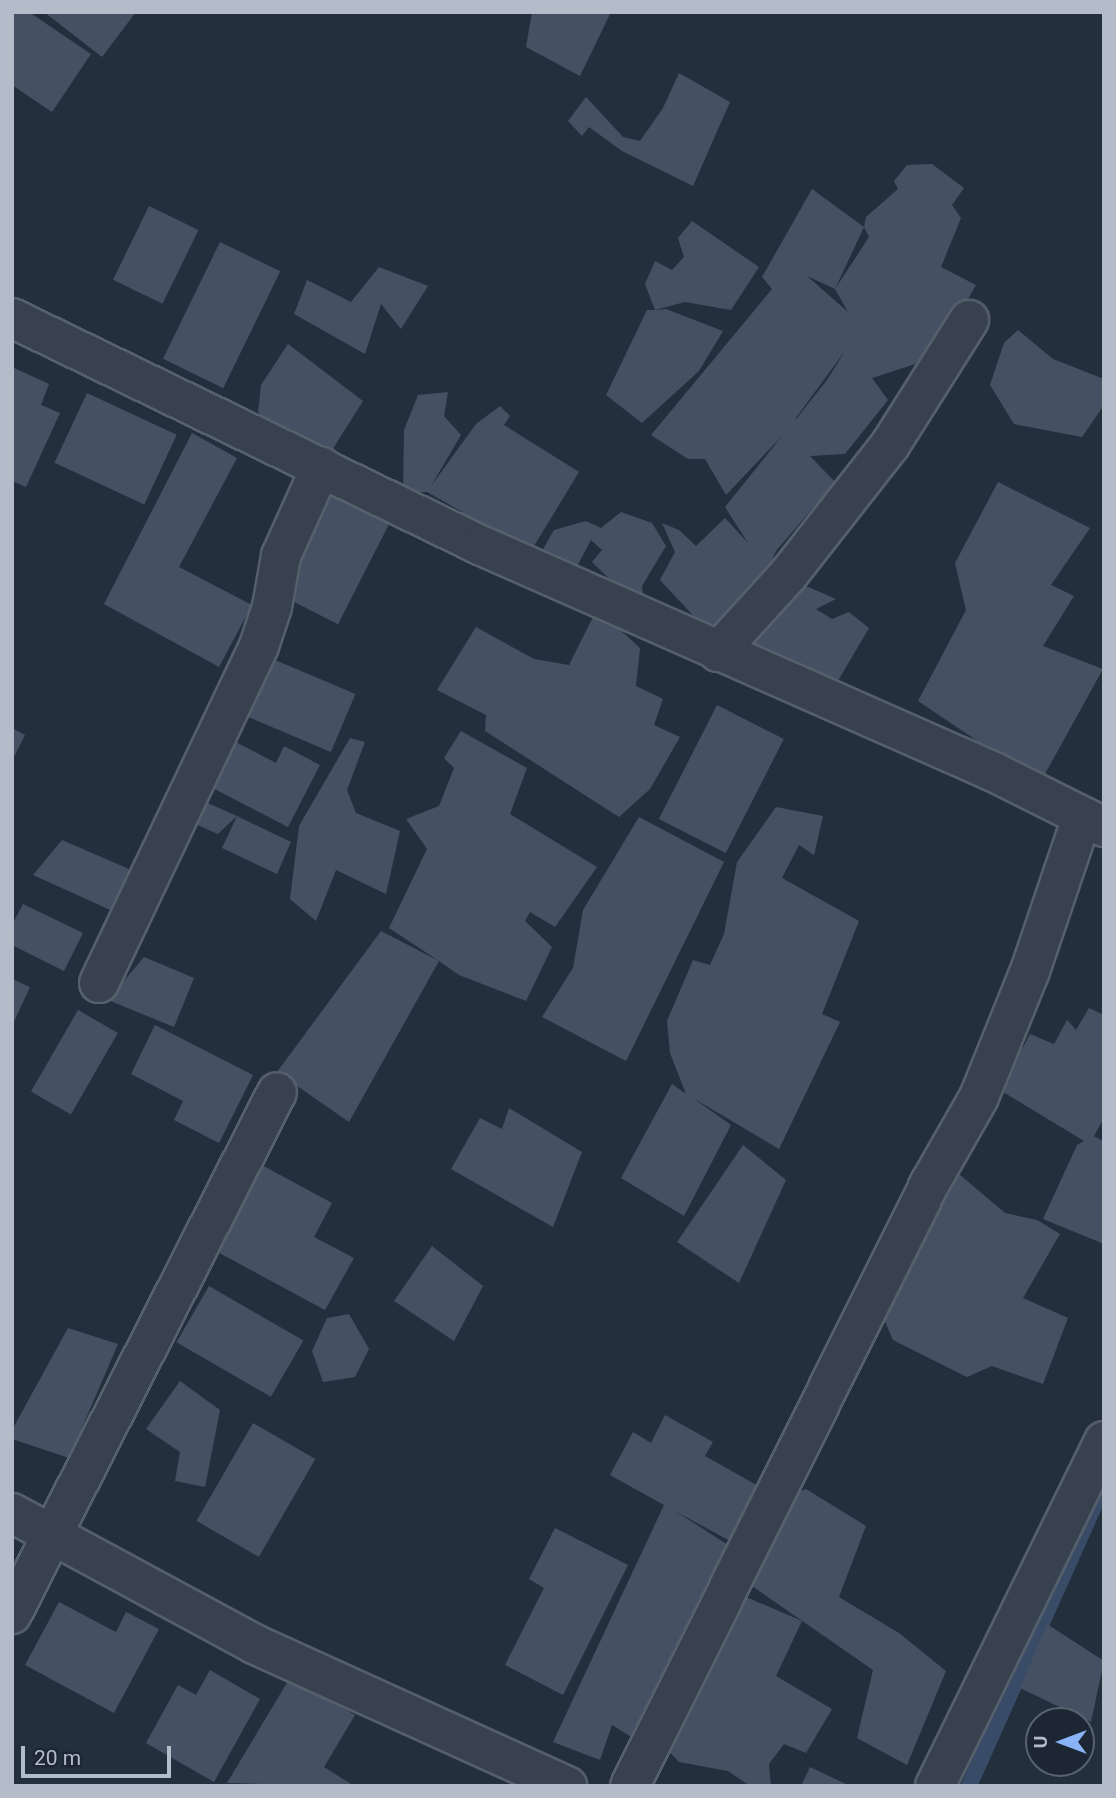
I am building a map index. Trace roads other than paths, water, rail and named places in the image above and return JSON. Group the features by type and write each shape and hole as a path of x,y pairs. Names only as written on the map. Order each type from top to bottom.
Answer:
{"street":[{"path":"12,318 321,467 718,652 994,772 1093,822 979,1097 930,1184 630,1786"},
{"path":"718,652 788,575 890,444 969,320"},
{"path":"99,983 259,646 272,607 281,556 321,467"},
{"path":"12,1614 55,1534 277,1091"},
{"path":"935,1786 1104,1441"},
{"path":"12,1513 254,1644 567,1786"}],"waterway":[{"path":"969,1786 1104,1484"}]}
